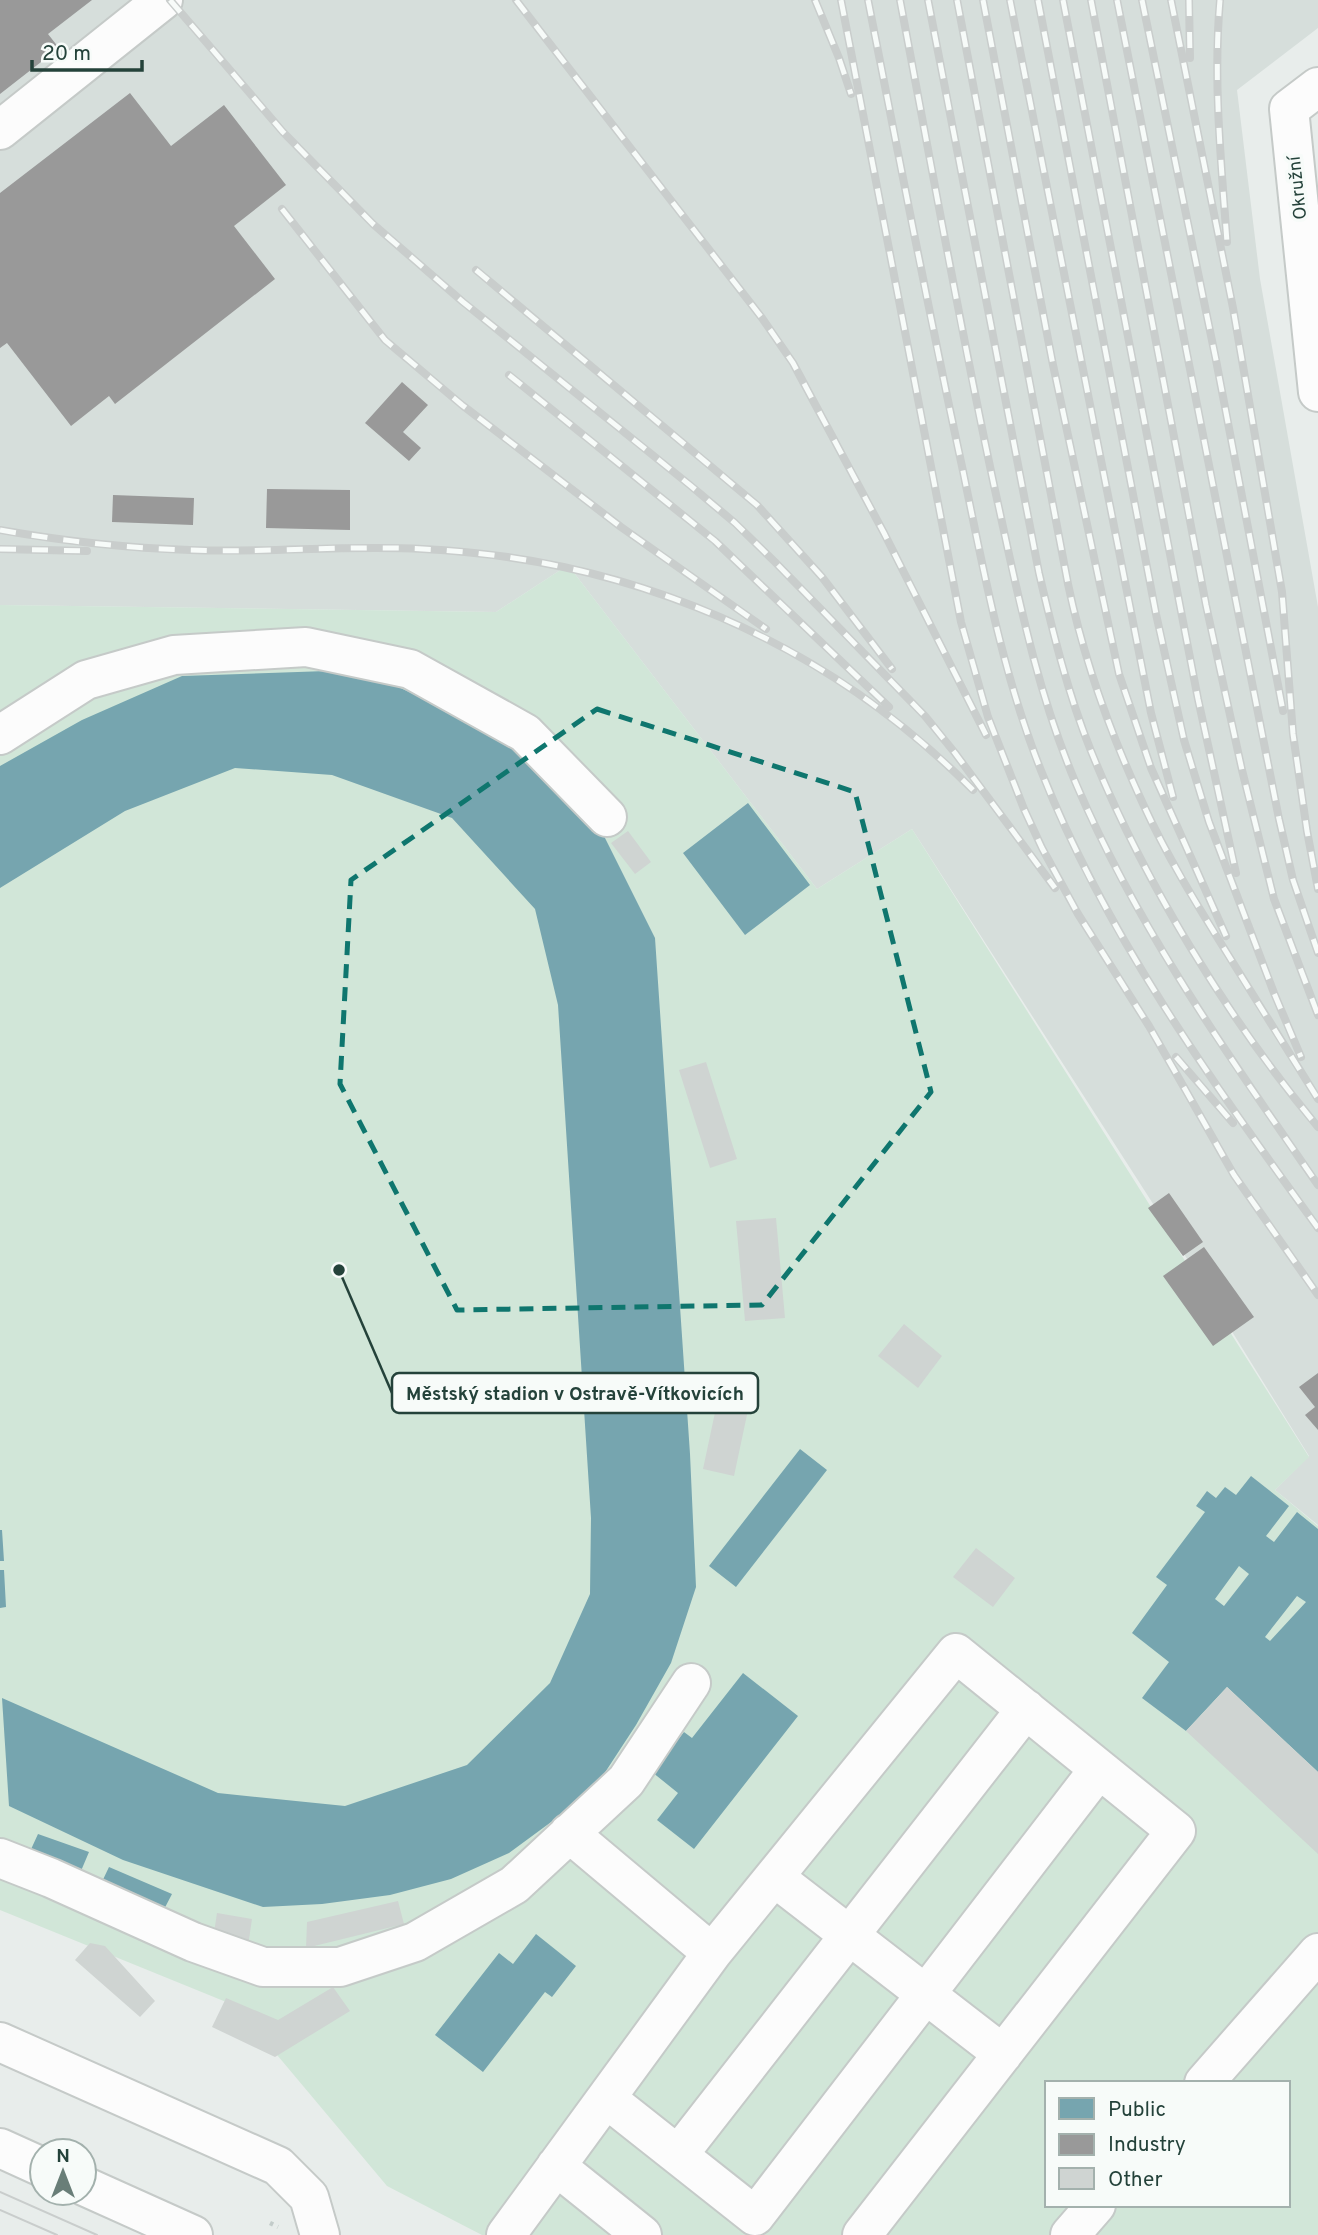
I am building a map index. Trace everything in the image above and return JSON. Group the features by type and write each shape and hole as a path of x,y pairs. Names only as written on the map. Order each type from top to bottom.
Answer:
{"street":[{"path":"0,130 163,0"},
{"name":"Okružní","path":"1304,98 1318,392"},
{"path":"0,735 86,680 174,655 306,647 410,669 526,733 607,817"},
{"path":"506,2235 712,1953 956,1653 1176,1831 863,2235"},
{"path":"0,1858 193,1942 263,1967 340,1967 415,1942 514,1885 626,1780 691,1683"},
{"path":"678,2155 1026,1709"},
{"path":"607,2099 755,2216 1099,1769"},
{"path":"569,1833 712,1953"},
{"path":"774,1877 1003,2054"},
{"path":"1206,2081 1318,1953"},
{"path":"0,2042 278,2166 309,2197 320,2235"},
{"path":"0,2148 28,2161"},
{"path":"556,2166 642,2235"},
{"path":"98,2192 193,2235"},
{"path":"1070,2235 1094,2207"}],"highlighted area":[{"path":"597,709 855,792 931,1092 762,1305 457,1310 340,1084 351,880"}],"shaded area":[{"path":"0,0 1318,0 1318,28 1237,90 1260,279 1318,607 1318,1525 1275,1490 1309,1456 1150,1199 912,829 817,889 568,565 496,612 0,605"}],"green space":[{"path":"568,565 817,889 912,829 1309,1457 1275,1490 1318,1526 1318,2235 482,2235 387,2186 236,2006 0,1910 0,605 496,612"}],"building: Public":[{"path":"327,671 394,685 503,735 595,818 655,938 690,1454 696,1587 671,1663 636,1725 602,1777 562,1814 509,1853 451,1879 390,1895 322,1904 263,1907 123,1860 9,1806 2,1698 218,1793 345,1806 467,1765 550,1683 590,1594 591,1518 558,1005 535,909 452,818 332,775 235,768 125,811 0,888 0,766 82,720 182,676"},
{"path":"748,803 810,885 745,935 683,853"},
{"path":"800,1449 827,1470 736,1587 709,1566"},
{"path":"1251,1476 1289,1506 1266,1536 1274,1542 1297,1512 1318,1529 1318,1772 1227,1687 1186,1731 1142,1698 1169,1662 1132,1633 1167,1585 1156,1577 1205,1512 1196,1506 1207,1491 1216,1498 1225,1487 1236,1495","holes":["1239,1566 1249,1574 1224,1606 1215,1599","1297,1596 1306,1602 1270,1641 1265,1637"]},
{"path":"2,1530 4,1561 0,1561"},
{"path":"0,1570 4,1570 6,1607 0,1608"},
{"path":"743,1673 798,1716 694,1849 657,1820 678,1793 652,1772 684,1732 692,1738"},
{"path":"38,1834 89,1852 78,1878 27,1858"},
{"path":"109,1867 172,1894 159,1919 99,1888"},
{"path":"536,1934 576,1966 552,1997 545,1992 483,2072 435,2035 499,1953 513,1964"}],"building: Industry":[{"path":"0,0 92,0 48,34 59,48 0,94"},
{"path":"130,93 171,146 224,105 286,185 234,226 275,279 115,404 109,396 71,426 7,343 0,348 0,193"},
{"path":"402,382 428,405 403,432 421,448 409,461 365,423"},
{"path":"267,489 350,490 350,530 266,528"},
{"path":"113,495 194,498 193,525 112,522"},
{"path":"1169,1193 1203,1242 1183,1256 1148,1208"},
{"path":"1204,1247 1254,1317 1213,1346 1163,1276"},
{"path":"1318,1373 1318,1430 1305,1415 1315,1407 1299,1387"}],"building: Other":[{"path":"628,831 651,862 635,874 611,843"},
{"path":"706,1062 737,1159 710,1168 679,1070"},
{"path":"776,1218 785,1318 745,1321 736,1221"},
{"path":"904,1324 942,1356 918,1388 878,1356"},
{"path":"720,1389 751,1396 734,1476 703,1469"},
{"path":"976,1548 1015,1578 993,1607 953,1577"},
{"path":"1227,1687 1318,1772 1318,1854 1186,1731"},
{"path":"398,1901 404,1924 306,1948 307,1922"},
{"path":"217,1913 252,1919 247,1953 212,1946"},
{"path":"90,1943 105,1946 155,2001 140,2017 75,1960"},
{"path":"333,1987 350,2011 275,2057 212,2027 226,1998 278,2020"}],"tram line":[{"path":"0,2192 97,2235"},
{"path":"0,2210 57,2235"}],"railway":[{"path":"170,0 283,132 373,224 463,302 691,486 775,562 925,716 1055,888"},
{"path":"516,0 762,318 793,363 884,533 986,735"},
{"path":"815,0 851,94"},
{"path":"841,0 961,622 988,717 1024,809 1078,914 1149,1026 1234,1175 1318,1295"},
{"path":"868,0 987,586 1005,662 1028,736 1069,834 1098,894 1131,952 1202,1065 1318,1228"},
{"path":"900,0 995,490 1029,640 1050,714 1077,786 1102,840 1157,942 1187,992 1318,1185"},
{"path":"928,0 1039,573 1075,708 1112,800 1162,899 1252,1041 1318,1127"},
{"path":"957,0 1068,584 1090,669 1120,752 1162,842 1201,911 1318,1099"},
{"path":"983,0 1053,365 1119,674 1151,768 1226,936"},
{"path":"1010,0 1151,713 1173,797"},
{"path":"1038,0 1156,614 1184,740 1209,822 1301,1057"},
{"path":"1063,0 1198,699 1236,873"},
{"path":"1091,0 1206,605 1242,770 1274,899 1318,1015"},
{"path":"1117,0 1279,819 1293,880 1318,953"},
{"path":"1142,0 1216,360 1283,711"},
{"path":"1171,0 1233,308 1282,592 1293,734 1318,889"},
{"path":"1189,0 1190,58"},
{"path":"1220,0 1218,91 1227,242"},
{"path":"282,209 385,340 462,405 621,527 766,629"},
{"path":"476,270 757,505 822,577 892,669"},
{"path":"509,375 715,541 889,707"},
{"path":"0,530 94,543 166,549 423,549 501,556 576,570 650,590 721,617 789,651 854,691 915,737 973,790"},
{"path":"0,549 87,551"},
{"path":"1176,1057 1233,1123"}],"place":[{"name":"Městský stadion v Ostravě-Vítkovicích","path":"339,1270"}]}
